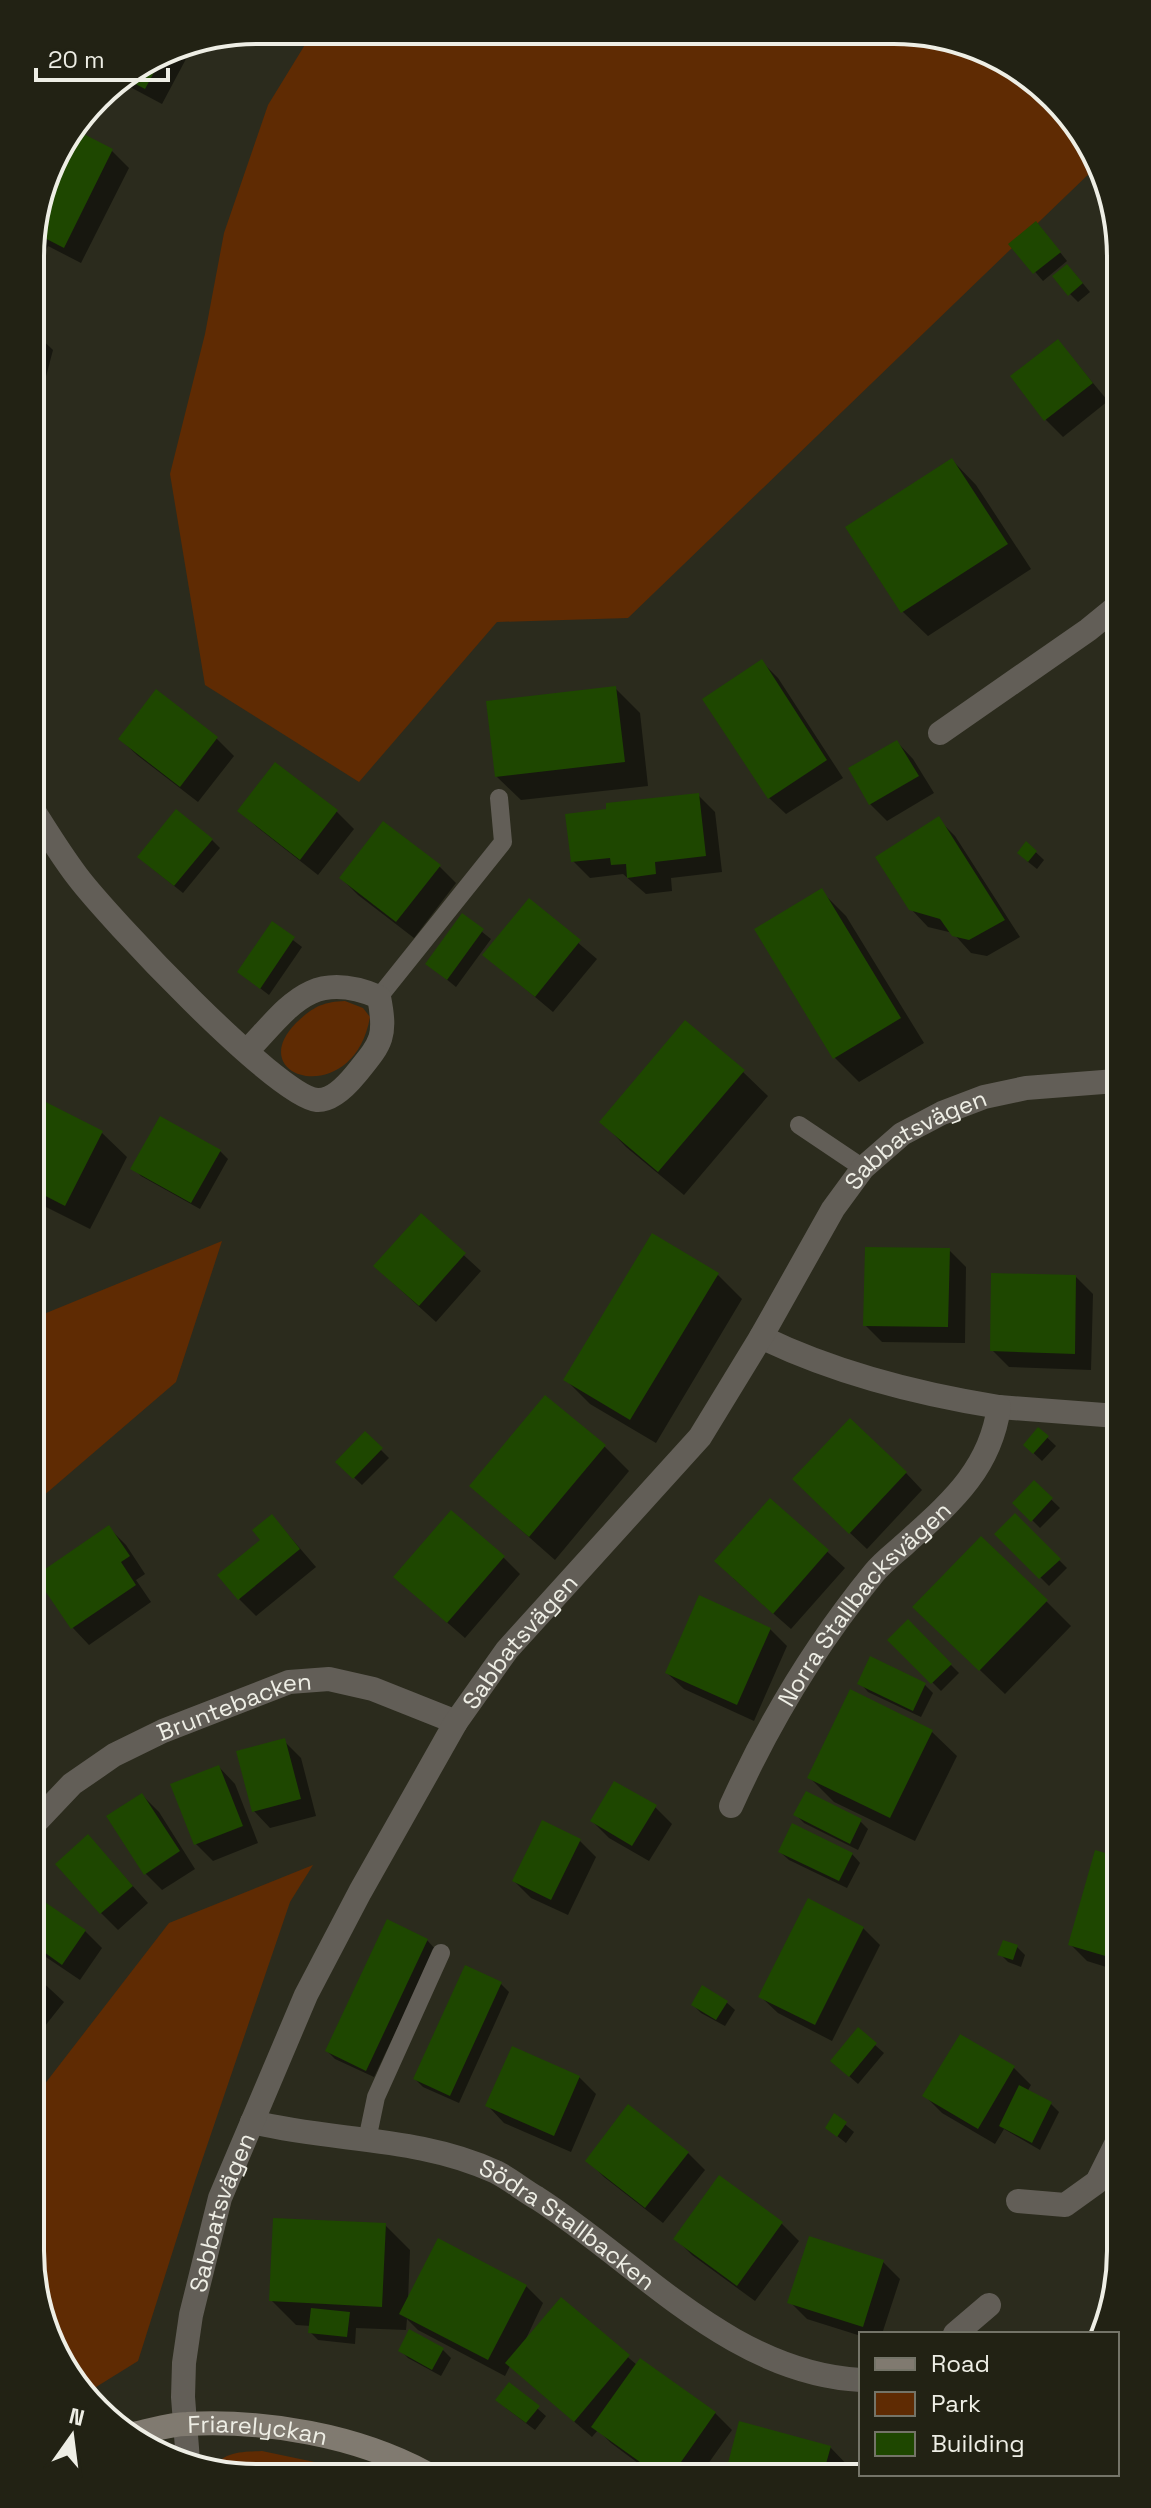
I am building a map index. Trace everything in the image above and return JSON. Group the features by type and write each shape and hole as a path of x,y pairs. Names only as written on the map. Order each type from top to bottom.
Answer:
{"street":[{"path":"940,733 1107,615"},
{"path":"44,827 77,877 172,981 247,1051 302,1096 318,1100 331,1097 350,1081 376,1049 384,1032 379,997 358,988 338,986 300,996 247,1051"},
{"name":"Sabbatsvägen","path":"187,2453 184,2363 191,2315 220,2198 306,1995 456,1722 507,1650 700,1437 833,1209 863,1168 902,1134 942,1113 984,1097 1026,1088 1107,1082"},
{"path":"761,1337 797,1355 949,1399 999,1407 1107,1415"},
{"name":"Norra Stallbacksvägen","path":"731,1806 749,1765 819,1644 876,1570 976,1474 989,1449 999,1407"},
{"name":"Bruntebacken","path":"44,1814 72,1784 114,1755 163,1731 289,1682 329,1679 373,1689 456,1722"},
{"name":"Södra Stallbacken","path":"252,2122 285,2130 395,2142 442,2152 497,2173 565,2216 655,2286 742,2346 777,2363 829,2378 859,2380"},
{"path":"1018,2201 1065,2205 1097,2182 1107,2162"},
{"path":"957,2332 989,2305"},
{"name":"Friarelyckan","path":"145,2432 184,2424 258,2424 340,2439 403,2464"}],"lane":[{"path":"379,997 503,842 499,798"},
{"path":"799,1125 863,1168"},
{"path":"367,2140 376,2097 441,1953"}],"green space":[{"path":"305,44 908,44 963,55 1013,80 1045,106 1063,127 1090,173 628,618 497,622 359,782 205,685 170,474 205,334 224,233 268,105"},
{"path":"345,1001 363,1008 370,1017 360,1046 344,1065 325,1075 306,1076 291,1070 282,1059 283,1043 296,1023 318,1006"},
{"path":"222,1241 176,1382 44,1495 44,1314"},
{"path":"313,1865 290,1902 195,2181 138,2361 94,2388 72,2358 60,2333 46,2279 44,2085 169,1923"},
{"path":"262,2451 324,2464 243,2464 219,2461 239,2453"}],"building":[{"path":"156,69 145,89 134,83"},
{"path":"83,134 113,149 64,248 45,238 48,215 60,175"},
{"path":"1036,221 1061,252 1033,274 1008,244"},
{"path":"1067,264 1083,283 1068,296 1052,276"},
{"path":"1058,339 1093,383 1044,421 1010,376"},
{"path":"952,458 1008,544 901,613 845,527"},
{"path":"762,659 827,760 768,799 702,699"},
{"path":"616,686 625,762 495,777 486,701"},
{"path":"156,689 218,737 180,787 118,739"},
{"path":"897,740 919,776 869,805 848,768"},
{"path":"275,762 338,810 300,860 237,811"},
{"path":"699,793 706,856 655,862 656,874 627,878 626,864 611,865 610,858 571,862 565,814 606,809 606,803"},
{"path":"176,809 213,839 174,886 137,857"},
{"path":"939,816 1005,920 969,940 952,936 940,919 909,910 875,857"},
{"path":"383,821 441,865 396,922 339,878"},
{"path":"1026,841 1037,851 1028,862 1017,853"},
{"path":"822,888 901,1018 833,1059 754,929"},
{"path":"529,898 581,940 535,997 482,955"},
{"path":"462,913 484,929 447,980 425,964"},
{"path":"272,921 295,937 260,989 237,972"},
{"path":"685,1020 745,1070 658,1172 599,1122"},
{"path":"44,1101 103,1131 65,1206 44,1195"},
{"path":"160,1116 221,1150 191,1203 130,1169"},
{"path":"421,1213 466,1253 419,1306 373,1266"},
{"path":"652,1233 719,1273 630,1420 563,1380"},
{"path":"865,1247 950,1248 948,1327 863,1326"},
{"path":"991,1273 1076,1275 1075,1354 990,1351"},
{"path":"545,1395 606,1445 529,1537 469,1486"},
{"path":"850,1418 907,1472 849,1534 792,1479"},
{"path":"1038,1427 1049,1436 1033,1454 1023,1445"},
{"path":"365,1431 383,1448 353,1479 335,1462"},
{"path":"1034,1480 1053,1498 1031,1522 1012,1503"},
{"path":"770,1498 829,1550 773,1614 714,1561"},
{"path":"451,1510 505,1556 447,1623 393,1577"},
{"path":"1015,1513 1061,1559 1039,1579 994,1534"},
{"path":"272,1514 300,1549 238,1600 217,1575 260,1540 252,1530"},
{"path":"109,1525 130,1556 121,1562 136,1585 71,1629 44,1589 44,1570"},
{"path":"981,1536 1048,1600 979,1671 912,1607"},
{"path":"699,1595 771,1628 737,1705 665,1673"},
{"path":"908,1619 952,1664 931,1684 887,1640"},
{"path":"870,1656 926,1683 913,1711 857,1684"},
{"path":"850,1689 933,1730 890,1818 807,1778"},
{"path":"285,1738 301,1799 252,1812 236,1751"},
{"path":"219,1765 243,1826 194,1845 170,1784"},
{"path":"614,1781 657,1805 632,1846 590,1821"},
{"path":"806,1791 862,1819 850,1844 793,1815"},
{"path":"142,1793 180,1851 144,1875 106,1816"},
{"path":"542,1820 581,1839 551,1900 512,1881"},
{"path":"792,1823 853,1853 839,1881 778,1852"},
{"path":"88,1834 133,1886 100,1914 55,1864"},
{"path":"1095,1850 1107,1854 1107,1956 1068,1945"},
{"path":"808,1898 864,1927 815,2025 758,1997"},
{"path":"44,1901 86,1930 62,1965 44,1952"},
{"path":"387,1919 428,1939 366,2071 325,2051"},
{"path":"1003,1940 1018,1945 1013,1960 997,1955"},
{"path":"465,1965 502,1982 450,2096 413,2079"},
{"path":"702,1985 728,2001 716,2020 691,2005"},
{"path":"858,2027 877,2043 849,2077 830,2061"},
{"path":"960,2034 1015,2066 978,2129 922,2096"},
{"path":"512,2046 580,2076 554,2136 485,2106"},
{"path":"1019,2085 1052,2102 1032,2143 999,2126"},
{"path":"628,2104 689,2152 645,2208 585,2161"},
{"path":"834,2113 847,2122 837,2137 825,2128"},
{"path":"719,2175 783,2222 737,2286 673,2239"},
{"path":"273,2218 386,2223 382,2307 269,2301"},
{"path":"809,2236 884,2260 863,2327 787,2303"},
{"path":"438,2238 527,2285 488,2360 399,2314"},
{"path":"561,2297 630,2355 574,2422 505,2363"},
{"path":"311,2308 350,2312 347,2337 308,2333"},
{"path":"409,2329 444,2348 432,2370 398,2351"},
{"path":"640,2358 716,2412 680,2464 643,2464 591,2427"},
{"path":"509,2382 540,2406 526,2423 495,2400"},
{"path":"739,2421 831,2446 826,2464 728,2464"}]}
